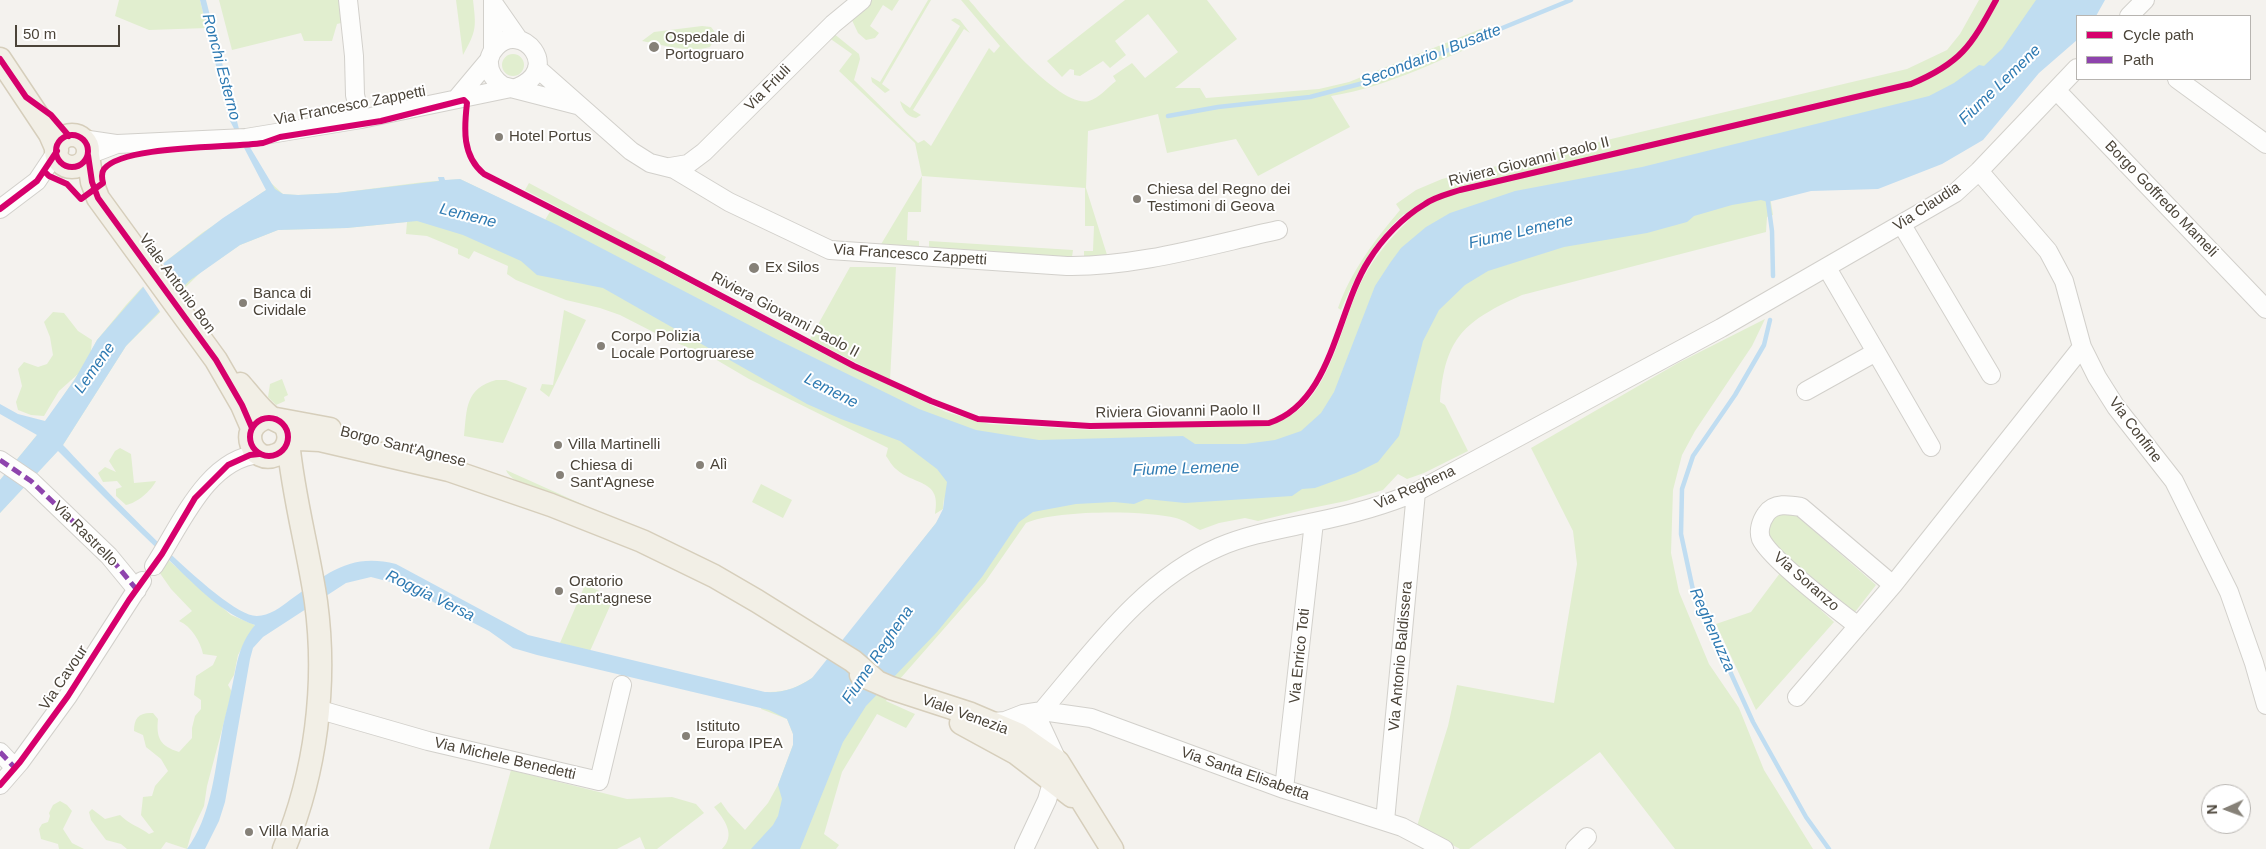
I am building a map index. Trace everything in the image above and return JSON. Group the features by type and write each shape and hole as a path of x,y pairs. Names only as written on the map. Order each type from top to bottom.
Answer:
{"main road":[{"name":"Viale Antonio Bon","path":"0,59 26,98 51,116 65,152 216,360 267,422"},
{"path":"284,849 309,771 317,709 319,667 316,604 302,533 285,426 267,422 250,433 251,445 264,456 293,508 302,533"},
{"name":"Borgo Sant'Agnese","path":"267,422 309,424 454,458 500,475 551,506"},
{"name":"Borgo Sant'Agnese","path":"288,441 299,438 315,439 404,458 457,472 551,506 670,554 758,601 819,648"},
{"path":"264,456 281,453 288,441"},
{"name":"Borgo Sant'Agnese","path":"607,529 797,640 819,648"},
{"name":"Viale Venezia","path":"819,648 853,662 883,684 912,696 993,722 1030,719 1050,771"},
{"name":"Viale Venezia","path":"912,696 1050,771 1086,809 1112,849"}],"street":[{"path":"348,0 354,56 354,95 360,119"},
{"name":"Via Friuli","path":"670,167 688,164 704,152 754,100 833,24 862,0"},
{"path":"2130,15 2145,0"},
{"path":"491,55 494,2"},
{"name":"Via Francesco Zappetti","path":"65,152 117,144 241,139 360,119 513,88 528,83 538,68 538,59 533,49 519,40 494,2"},
{"path":"458,98 491,55 505,41 519,40"},
{"name":"Via Francesco Zappetti","path":"491,55 492,75 503,86 579,106"},
{"name":"Via Francesco Zappetti","path":"538,68 554,85 574,98 579,106 631,151 650,163 670,167 730,202 830,250 1094,265 1177,252 1278,230"},
{"name":"Via Claudia","path":"1776,297 1902,225 1955,192 1979,171 2076,69"},
{"path":"2178,80 2266,144"},
{"name":"Borgo Goffredo Mameli","path":"2056,90 2266,309"},
{"path":"0,209 37,181 65,152"},
{"name":"Via Confine","path":"1979,171 2048,251 2058,268 2082,347 2097,377 2116,407 2174,481 2229,592 2254,663 2266,705"},
{"path":"1902,225 1991,374"},
{"path":"1827,268 1931,447"},
{"name":"Via Reghena","path":"1030,719 1128,610 1172,574 1218,547 1249,536 1387,504 1416,492 1776,297"},
{"path":"1796,697 1893,586 2082,347"},
{"path":"1806,391 1876,352"},
{"path":"160,556 195,498 207,484 236,460 264,456"},
{"name":"Via Rastrello","path":"6,463 31,481 139,585"},
{"name":"Via Antonio Baldissera","path":"1385,821 1416,492"},
{"name":"Via Soranzo","path":"1858,626 1832,607 1768,550 1760,538 1760,528 1766,513 1775,506 1789,505 1801,507 1893,586"},
{"name":"Via Enrico Toti","path":"1284,789 1314,522"},
{"name":"Borgo Sant'Agnese","path":"678,572 704,578 737,599 746,602 758,601 759,607 764,614 786,628 797,640"},
{"name":"Via Cavour","path":"0,785 15,768 68,696 139,585"},
{"name":"Via Michele Benedetti","path":"317,709 428,740 599,781 622,685"},
{"name":"Via Santa Elisabetta","path":"1030,719 1091,718 1284,789 1402,827 1444,849"},
{"name":"Viale Venezia","path":"956,720 970,721 998,736 1030,719"},
{"path":"0,752 15,768"},
{"path":"1024,849 1047,800 1050,771"}],"green space":[{"path":"119,0 200,0 207,28 149,30 115,16"},
{"path":"219,0 340,0 341,23 337,24 332,41 304,41 301,33 232,50"},
{"path":"456,0 473,0 475,16 473,34 463,55"},
{"path":"871,0 899,0 892,11 883,5 870,26 879,33 875,38 866,40 858,33 850,16"},
{"path":"928,0 931,0 882,84 890,90 885,93 872,82 871,77 880,82"},
{"path":"961,0 969,0 1007,44 1060,92 1076,100 1089,101 1100,95 1116,81 1113,76 1132,63 1145,78 1178,52 1148,14 1115,41 1126,55 1110,68 1103,61 1080,76 1074,75 1074,70 1070,69 1062,77 1047,61 1125,0 1207,0 1237,39 1175,88 1200,88 1206,98 1319,89 1349,82 1488,26 1497,36 1395,79 1353,92 1331,96 1350,127 1258,176 1236,139 1167,153 1158,114 1088,131 1086,188 1108,258 1084,258 1084,251 1093,251 1094,226 1085,226 1085,188 922,176 915,143 839,71 852,54 825,35 833,33 859,54 860,59 854,80 918,143 924,140 931,146 989,48 994,53 1000,46"},
{"path":"1979,0 2078,0 2057,49 1768,184 1773,215 1767,217 1766,232 1522,295 1502,304 1472,323 1453,346 1447,361 1440,402 1445,405 1468,451 1424,473 1407,479 1398,474 1383,490 1346,501 1258,521 1245,518 1219,523 1200,530 1179,519 1162,515 1100,513 1057,516 1026,523 985,582 899,680 886,701 915,714 906,728 877,714 842,772 824,834 839,845 836,849 722,849 726,844 729,833 725,822 714,807 721,802 745,830 768,803 778,785 793,745 793,734 787,719 761,709 765,692 792,688 815,676 936,523 944,509 944,497 943,509 935,514 935,495 931,489 895,468 886,456 888,448 749,379 715,359 663,337 620,315 566,300 516,280 507,274 508,266 474,251 469,259 458,254 458,249 427,236 406,234 407,222 347,228 278,230 240,245 201,272 126,346 63,445 0,513 0,480 37,435 78,374 59,391 44,416 31,415 18,410 16,402 22,386 18,369 24,362 38,367 47,364 53,355 50,337 44,322 53,312 64,313 78,331 92,340 91,351 97,340 126,305 165,262 202,233 266,190 271,183 283,194 298,195 337,193 460,179 545,220 551,210 826,355 946,412 989,424 1091,430 1267,425 1287,418 1304,405 1317,389 1336,350 1358,289 1380,252 1409,220 1404,214 1393,224 1367,258 1341,310 1338,308 1343,294 1373,244 1400,210 1396,204 1416,190 1442,179 1907,69 1947,50 1960,34"},
{"path":"955,18 960,20 970,33 964,29 913,110 921,115 916,118 910,116 905,112 900,101 910,108 960,26 951,20"},
{"path":"702,26 711,27 717,35 710,47 685,49 642,41 654,32"},
{"path":"513,54 521,57 524,65 521,73 513,76 505,73 502,65 505,57"},
{"path":"922,176 921,212 908,212 907,240 919,241 919,247 880,246"},
{"path":"529,183 666,257 663,262 525,190"},
{"path":"929,241 1073,250 1072,257 929,249"},
{"path":"850,267 896,267 890,380 810,339"},
{"path":"564,310 586,320 549,397 540,390 542,384 553,385"},
{"path":"1765,319 1752,346 1695,431 1682,455 1673,490 1671,553 1679,592 1709,664 1739,708 1764,770 1813,849 1675,849 1600,752 1469,849 1460,849 1417,826 1448,726 1457,685 1554,703 1577,564 1573,531 1531,448 1678,363"},
{"path":"282,379 288,395 284,397 285,401 276,405 268,397 270,384"},
{"path":"496,380 506,380 527,388 503,443 464,436 467,408 473,394 486,384"},
{"path":"120,448 131,454 134,483 156,481 143,496 135,502 126,505 116,496 116,489 122,487 117,481 103,482 98,473 105,467 116,472 109,461 115,451"},
{"path":"506,470 584,505 581,511 539,493 517,481"},
{"path":"761,484 792,500 783,518 752,502"},
{"path":"1782,513 1797,516 1876,585 1855,612 1772,545 1765,536 1772,516"},
{"path":"166,558 231,615 255,625 238,655 234,675 228,685 232,692 207,786 204,806 192,831 187,849 166,842 161,849 127,849 121,844 106,840 91,820 89,812 92,809 105,819 120,815 149,834 154,832 141,815 143,797 152,796 155,786 168,771 161,759 146,747 143,735 134,731 136,719 141,715 153,713 158,719 159,736 163,744 179,752 192,738 195,716 201,709 201,700 194,695 196,676 213,665 217,656 203,654 195,635 179,621 192,611 171,589 157,569"},
{"path":"1780,573 1834,622 1756,710 1716,624 1751,612"},
{"path":"585,585 614,597 590,651 560,643"},
{"path":"511,770 627,799 672,797 696,804 704,813 657,849 645,849 640,837 617,849 489,849"},
{"path":"60,801 72,811 63,829 72,843 84,849 59,849 58,844 41,839 39,829 42,824 48,822 49,813 53,805"}],"water":[{"path":"200,0 206,0 239,129 275,189 283,194 337,193 439,181 438,177 444,177 445,180 460,179 557,225 776,339 919,409 976,430 1039,440 1183,436 1195,444 1245,444 1275,440 1301,431 1321,413 1334,392 1375,286 1401,248 1426,227 1450,213 1515,191 1642,167 1929,96 1954,83 1979,65 1984,66 2002,49 2036,0 2105,0 2097,15 2076,15 2076,41 2039,73 1983,140 1942,164 1878,189 1811,191 1768,202 1761,200 1732,205 1694,216 1687,222 1647,233 1564,247 1488,271 1465,285 1439,310 1423,341 1399,436 1378,462 1356,473 1315,488 1302,489 1292,496 1185,503 1146,499 1134,504 1114,502 1076,504 1033,512 1019,522 982,577 937,632 866,706 843,742 800,849 751,849 773,825 778,816 782,799 778,785 793,745 793,734 787,719 769,710 513,648 489,631 422,596 394,583 371,577 346,583 263,637 253,648 225,802 219,821 205,849 187,849 201,823 210,795 238,657 244,641 255,625 231,614 199,589 58,451 0,513 0,480 37,435 0,414 0,404 18,414 45,421 75,379 97,340 165,262 223,218 266,190 229,119","holes":["417,221 463,235 521,261 537,275 603,288 807,404 900,441 937,469 947,482 943,509 936,523 812,678 790,689 778,692 765,692 528,635 396,564 380,561 352,563 339,568 315,582 275,611 257,616 240,610 216,594 188,570 128,513 63,445 126,346 189,281 240,245 278,230 347,228"]}],"pier":[{"path":"162,262 183,291 161,313 142,285"}],"waterway":[{"name":"Secondario I Busatte","path":"1168,116 1218,107 1310,97 1375,80 1571,0"},
{"name":"Reghenuzza","path":"1767,195 1772,231 1773,276"},
{"name":"Reghenuzza","path":"1770,320 1764,345 1735,395 1693,456 1682,489 1681,534 1693,590 1753,722 1806,817 1829,849"}],"marked path":[{"path":"0,460 31,481 109,556 137,590"},
{"path":"0,752 15,768"}],"cycle path":[{"name":"Riviera Giovanni Paolo II","path":"44,171 49,176 67,184 81,199 103,183 102,174 104,169 115,161 132,156 178,149 263,143 280,137 381,121 464,100 467,103 465,132 468,150 477,167 484,174 659,263 854,366 931,401 978,419 1090,426 1269,423 1290,412 1307,396 1320,376 1331,353 1358,281 1380,244 1409,215 1429,202 1460,190 1911,84 1942,68 1963,51 1979,30 1996,0"},
{"path":"0,59 26,97 51,115 69,136"},
{"path":"72,135 83,140 88,151 83,162 72,167 61,162 56,151 61,140 72,135"},
{"path":"0,209 37,181 57,151"},
{"path":"88,155 92,182 98,198 216,360 242,405 252,428"},
{"path":"269,418 283,423 288,437 283,451 269,456 255,451 250,437 255,423 269,418"},
{"path":"0,785 20,762 68,696 129,600 162,554 195,498 228,465 250,455 259,454"}],"place":[{"name":"Ospedale di Portogruaro","path":"654,47"},
{"name":"Hotel Portus","path":"499,137"},
{"name":"Chiesa del Regno dei Testimoni di Geova","path":"1137,199"},
{"name":"Ex Silos","path":"754,268"},
{"name":"Banca di Cividale","path":"243,303"},
{"name":"Corpo Polizia Locale Portogruarese","path":"601,346"},
{"name":"Villa Martinelli","path":"558,445"},
{"name":"Alì","path":"700,465"},
{"name":"Chiesa di Sant'Agnese","path":"560,475"},
{"name":"Oratorio Sant'agnese","path":"559,591"},
{"name":"Istituto Europa IPEA","path":"686,736"},
{"name":"Villa Maria","path":"249,832"}],"water label":[{"name":"Ronchi Esterno","path":"221,67"},
{"name":"Fiume Lemene","path":"2000,85"},
{"name":"Lemene","path":"468,216"},
{"name":"Fiume Lemene","path":"1521,232"},
{"name":"Lemene","path":"95,368"},
{"name":"Lemene","path":"831,391"},
{"name":"Fiume Lemene","path":"1186,469"},
{"name":"Roggia Versa","path":"430,596"},
{"name":"Fiume Reghena","path":"878,655"}]}
